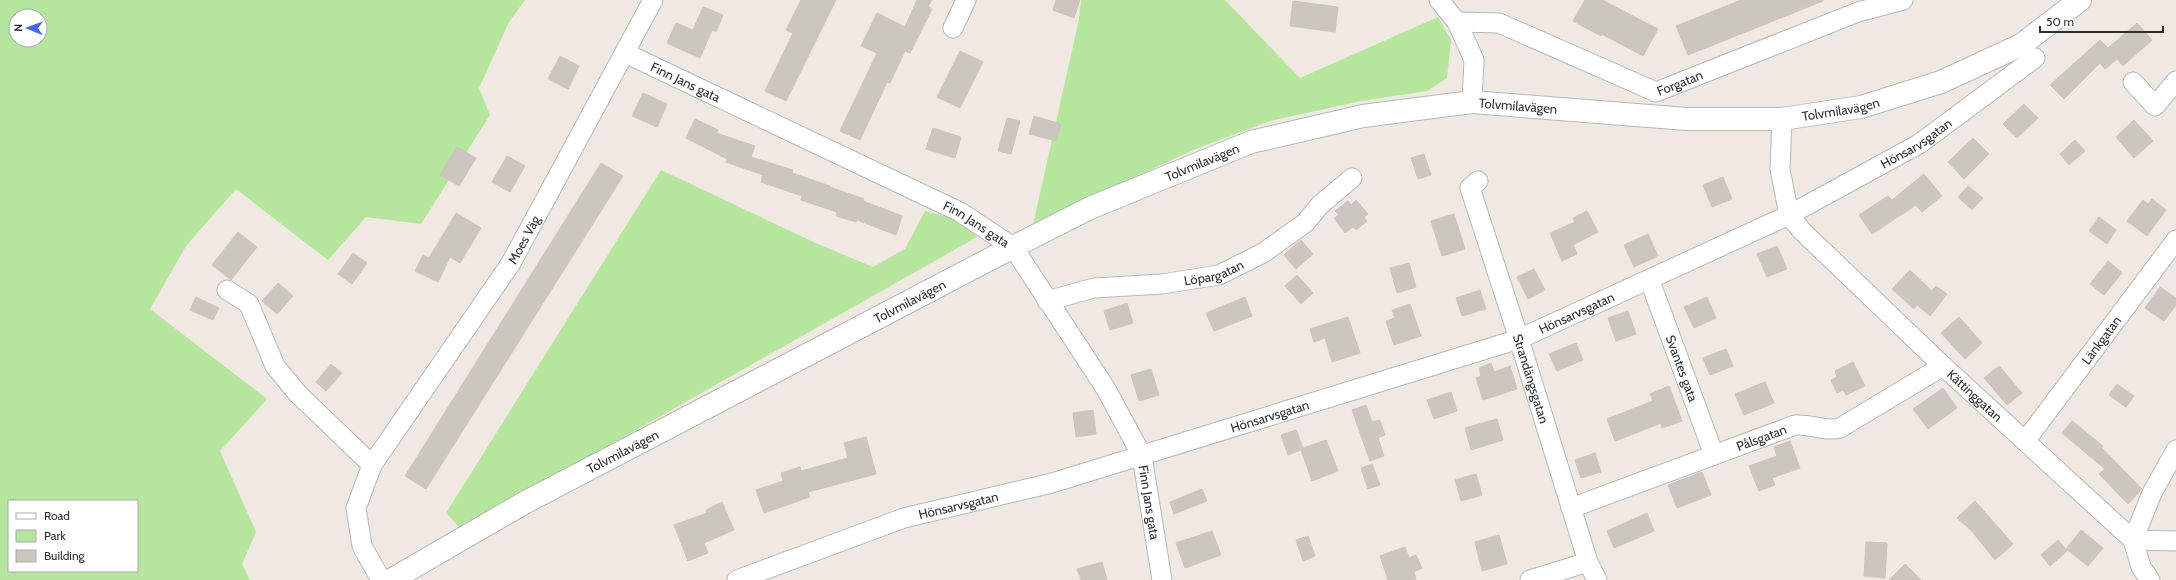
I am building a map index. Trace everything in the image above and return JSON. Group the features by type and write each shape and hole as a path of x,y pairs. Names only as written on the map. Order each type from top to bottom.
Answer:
{"street":[{"name":"Moes Väg","path":"381,580 362,546 356,508 372,465 511,263 653,0"},
{"path":"953,28 966,0"},
{"path":"1439,0 1457,22 1474,60 1472,102"},
{"name":"Forgatan","path":"1457,22 1499,23 1656,92 1858,12 1903,0"},
{"name":"Tolvmilavägen","path":"391,580 524,503 1013,247 1090,208 1251,142 1363,116 1472,102 1687,119 1782,119 1861,107 1941,82 2021,45 2080,0"},
{"name":"Finn Jans gata","path":"625,53 960,212 1013,247 1047,302 1106,389 1142,456 1162,580"},
{"name":"Hönsarvsgatan","path":"748,578 904,518 1052,483 1519,339 1650,281 1789,215 1919,144 2035,58"},
{"path":"2133,82 2155,106 2176,81"},
{"path":"1782,119 1780,169 1789,215"},
{"name":"Löpargatan","path":"1047,302 1094,288 1162,284 1219,276 1263,253 1305,224 1320,205 1352,178"},
{"name":"Strandängsgatan","path":"1478,181 1470,188 1519,339 1588,562 1597,580"},
{"name":"Kättinggatan","path":"1789,215 1802,231 1942,366 2026,440 2133,540"},
{"name":"Länkgatan","path":"2026,440 2176,240"},
{"name":"Svantes gata","path":"1650,281 1714,455"},
{"path":"227,290 249,304 275,366 298,394 372,465"},
{"name":"Pålsgatan","path":"1571,508 1795,425 1808,424 1831,430 1840,428 1942,366"},
{"path":"2150,580 2141,567 2133,540 2152,493 2176,450"},
{"path":"2133,540 2176,541"},
{"path":"1530,580 1588,562"}],"green space":[{"path":"0,0 525,0 509,22 479,88 490,115 421,224 366,217 328,260 236,189 186,246 150,309 267,399 220,451 256,532 242,564 250,580 0,580"},
{"path":"1081,0 1225,0 1300,78 1438,17 1451,40 1447,78 1427,91 1361,101 1270,121 1193,150 1033,225 1079,19"},
{"path":"661,170 820,245 873,267 905,249 925,211 958,220 977,237 461,529 446,513"}],"building":[{"path":"801,0 836,0 786,101 765,91 793,33 786,30"},
{"path":"917,0 932,0 928,7 932,9 910,53 905,51 890,83 887,82 860,140 840,131 877,53 861,46 877,13 905,27"},
{"path":"1056,0 1080,0 1074,18 1053,10"},
{"path":"1585,0 1602,0 1658,29 1643,56 1602,34 1601,36 1573,21"},
{"path":"1741,0 1823,1 1688,55 1676,26"},
{"path":"1293,1 1338,7 1335,32 1290,26"},
{"path":"703,7 723,15 716,32 712,30 700,58 667,43 676,23 693,30"},
{"path":"2137,23 2152,40 2123,66 2117,59 2105,69 2100,63 2064,99 2050,85 2100,40 2108,48"},
{"path":"960,51 983,62 960,108 937,97"},
{"path":"560,56 579,66 568,89 548,79"},
{"path":"643,93 667,104 657,127 632,116"},
{"path":"2024,104 2038,118 2017,138 2003,124"},
{"path":"1034,116 1061,124 1056,141 1029,134"},
{"path":"1007,118 1020,121 1011,154 998,151"},
{"path":"695,119 718,130 716,133 755,146 751,157 793,170 792,173 864,199 863,201 902,216 896,235 857,220 856,222 836,216 837,212 801,200 802,196 761,182 763,175 726,162 727,159 686,138"},
{"path":"2134,120 2153,141 2134,158 2116,137"},
{"path":"933,128 961,137 955,158 926,149"},
{"path":"1973,138 1989,154 1964,179 1948,162"},
{"path":"2075,140 2085,151 2069,165 2060,154"},
{"path":"457,147 476,158 459,186 440,175"},
{"path":"1424,154 1431,175 1418,179 1411,158"},
{"path":"507,156 525,166 510,192 492,182"},
{"path":"601,163 623,176 426,489 405,476"},
{"path":"1924,174 1942,196 1922,212 1916,205 1872,234 1859,215 1888,196 1892,200"},
{"path":"1723,177 1732,199 1712,207 1703,185"},
{"path":"1968,186 1983,198 1972,210 1958,197"},
{"path":"2152,199 2166,210 2147,236 2127,221 2143,200 2148,204"},
{"path":"1356,200 1368,214 1364,217 1367,221 1356,230 1353,227 1345,233 1334,218 1339,215 1335,211 1348,201 1351,205"},
{"path":"1587,211 1598,232 1573,245 1577,254 1562,261 1550,233 1575,222 1573,218"},
{"path":"456,213 481,228 460,263 450,257 438,282 415,271 423,255 429,258"},
{"path":"1454,214 1465,249 1442,256 1431,221"},
{"path":"2099,217 2116,230 2107,244 2089,231"},
{"path":"238,232 257,247 231,280 212,265"},
{"path":"1648,234 1658,256 1634,267 1624,245"},
{"path":"1301,240 1313,254 1296,269 1284,255"},
{"path":"1777,246 1787,269 1767,277 1757,254"},
{"path":"353,253 367,263 352,284 338,274"},
{"path":"2108,261 2122,273 2104,295 2090,284"},
{"path":"1409,263 1416,287 1397,293 1390,268"},
{"path":"1534,269 1545,290 1528,299 1517,277"},
{"path":"1910,270 1932,291 1936,286 1947,294 1930,316 1917,305 1914,309 1892,289"},
{"path":"1297,275 1313,293 1301,304 1285,286"},
{"path":"278,283 293,296 277,314 262,301"},
{"path":"2160,287 2176,298 2176,305 2164,321 2145,308"},
{"path":"1480,290 1486,309 1462,316 1456,298"},
{"path":"196,297 219,308 213,320 190,310"},
{"path":"1245,297 1252,316 1214,331 1206,313"},
{"path":"1707,297 1716,318 1694,328 1684,307"},
{"path":"1127,303 1133,323 1110,330 1104,311"},
{"path":"1410,304 1421,336 1394,345 1386,321 1395,318 1392,310"},
{"path":"1628,311 1636,334 1616,341 1608,318"},
{"path":"1348,317 1360,353 1332,362 1325,338 1314,342 1310,329"},
{"path":"1959,317 1982,343 1965,359 1941,333"},
{"path":"1576,343 1583,360 1557,371 1549,354"},
{"path":"1726,349 1733,366 1710,375 1703,358"},
{"path":"1853,362 1865,386 1846,395 1843,390 1837,393 1831,380 1837,377 1835,371"},
{"path":"1491,363 1494,372 1510,366 1517,389 1483,400 1476,378 1481,376 1479,368"},
{"path":"331,364 342,373 326,391 316,382"},
{"path":"1999,366 2022,393 2007,405 1984,378"},
{"path":"1151,369 1159,395 1139,401 1131,375"},
{"path":"1765,382 1774,403 1744,415 1735,394"},
{"path":"2117,384 2134,396 2126,407 2109,395"},
{"path":"1669,386 1682,421 1662,428 1661,423 1615,441 1607,419 1653,401 1650,394"},
{"path":"1943,388 1957,408 1928,429 1913,409"},
{"path":"1451,392 1457,411 1434,419 1427,400"},
{"path":"1366,405 1372,422 1380,420 1385,435 1378,438 1384,456 1370,461 1352,410"},
{"path":"1093,410 1096,434 1076,437 1073,413"},
{"path":"1497,419 1503,440 1471,450 1465,428"},
{"path":"2072,421 2103,446 2101,447 2142,489 2128,504 2099,474 2105,469 2062,433"},
{"path":"1296,430 1303,448 1326,440 1338,471 1312,481 1301,450 1288,455 1281,435"},
{"path":"866,437 876,474 808,492 810,497 764,513 756,490 783,481 781,473 800,467 801,471 848,458 844,443"},
{"path":"1790,441 1800,468 1772,478 1775,485 1759,491 1749,466 1777,456 1774,447"},
{"path":"1595,453 1601,472 1581,478 1575,460"},
{"path":"1372,464 1380,485 1368,489 1361,468"},
{"path":"1702,472 1711,495 1677,508 1668,485"},
{"path":"1476,474 1482,495 1461,501 1455,480"},
{"path":"1202,489 1207,501 1174,514 1170,502"},
{"path":"1975,501 2013,544 1995,560 1971,530 1957,518"},
{"path":"722,502 734,530 704,543 708,553 688,561 674,525 707,513 706,510"},
{"path":"1647,513 1654,531 1614,548 1607,531"},
{"path":"2081,530 2103,548 2088,566 2066,549"},
{"path":"1212,531 1221,555 1185,568 1176,543"},
{"path":"1499,535 1507,564 1482,571 1475,542"},
{"path":"1308,536 1315,556 1303,561 1296,540"},
{"path":"2058,540 2067,551 2050,566 2041,555"},
{"path":"1866,542 1887,543 1885,578 1864,576"},
{"path":"1405,547 1409,558 1416,555 1422,568 1414,572 1416,580 1388,580 1380,556"},
{"path":"1102,562 1107,580 1081,580 1077,569"},
{"path":"1905,564 1921,580 1889,580"}]}
